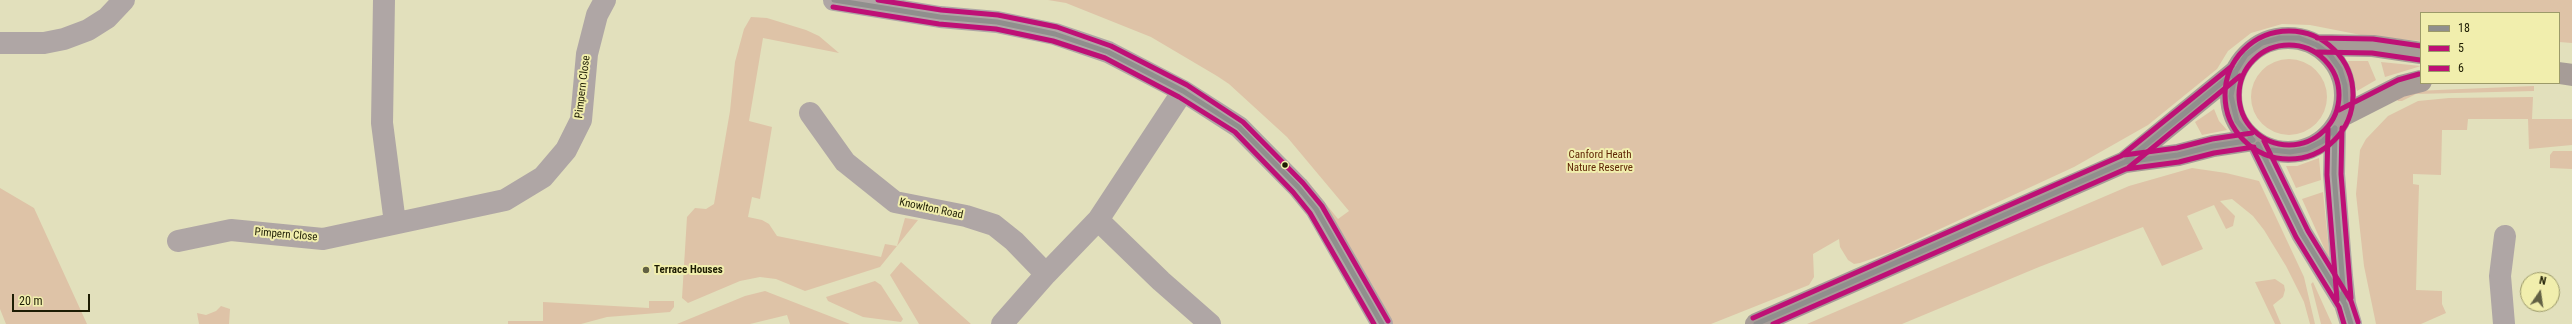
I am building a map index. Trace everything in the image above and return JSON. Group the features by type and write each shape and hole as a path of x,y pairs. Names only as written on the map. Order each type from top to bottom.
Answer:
{"main road":[{"path":"1756,324 2125,162 2236,71 2246,55 2262,43 2280,38 2292,38 2317,45 2373,46 2420,53"},
{"path":"2317,45 2330,55 2340,69 2345,86 2346,102 2339,122"},
{"path":"2236,71 2231,96 2236,121 2255,142 2272,150 2290,152 2307,149 2323,141 2339,122 2400,86 2420,81"},
{"path":"2125,162 2178,156 2213,146 2255,142"}],"street":[{"path":"0,43 44,43 64,39 88,30 107,18 124,0"},
{"path":"384,0 382,123 395,223"},
{"name":"Pimpern Close","path":"178,241 231,230 323,239 505,200 543,177 566,150 581,120 587,54 597,15 605,0"},
{"path":"834,0 940,17 997,22 1054,34 1108,52 1183,91 1239,127 1298,186 1316,209 1382,324"},
{"path":"1002,324 1046,274 1098,220 1183,91"},
{"name":"Knowlton Road","path":"810,113 845,162 895,202 966,216 994,225 1014,241 1046,274"},
{"path":"2339,122 2334,174 2348,314"},
{"path":"2255,142 2302,234 2348,314"},
{"path":"1098,220 1161,281 1210,324"},
{"path":"2504,324 2500,276 2505,236"}],"green space":[{"name":"Canford Heath Nature Reserve","path":"1048,0 2572,0 2572,43 2560,42 2560,12 2420,12 2420,41 2366,36 2310,25 2282,24 2251,33 2228,51 2217,69 2148,125 2074,167 1888,253 1860,263 1854,264 1848,260 1840,247 1839,239 1813,254 1814,277 1809,285 1711,324 1392,324 1302,182 1306,179 1338,219 1349,211 1287,137 1229,84 1217,76 1151,37 1066,3"},
{"path":"751,17 767,18 806,30 819,36 839,53 763,38 749,121 772,127 760,199 752,197 748,217 762,220 769,224 777,236 881,257 885,244 897,246 880,267 805,291 776,279 760,277 740,281 688,303 682,298 687,217 695,208 706,209 714,204 730,111 735,62 744,29"},
{"path":"2289,59 2304,62 2316,70 2324,82 2327,97 2324,112 2316,124 2304,132 2289,135 2274,132 2262,124 2254,112 2251,97 2254,82 2262,70 2274,62"},
{"path":"2348,61 2368,61 2376,80 2357,91"},
{"path":"2381,62 2420,66 2420,66 2385,77"},
{"path":"2534,86 2534,91 2416,94 2402,101 2398,101 2396,98 2414,91"},
{"path":"2533,97 2532,119 2572,119 2572,145 2529,149 2528,119 2468,119 2467,130 2442,130 2441,175 2413,174 2413,184 2419,185 2416,290 2442,291 2442,304 2446,313 2421,324 2376,324 2364,266 2356,194 2360,150 2366,139 2388,116 2418,101 2449,98"},
{"path":"2214,109 2219,121 2227,130 2202,135 2195,122"},
{"path":"2553,151 2572,151 2572,169 2550,168 2550,155"},
{"path":"2319,158 2321,180 2296,188 2286,166 2297,166"},
{"path":"2192,168 2226,173 2259,181 2304,277 2315,324 2310,324 2304,302 2286,266 2264,230 2253,216 2232,199 2220,201 2235,216 2233,226 2226,229 2214,205 2187,216 2203,249 2162,266 2143,227 2039,267 1902,324 1807,324 2129,186"},
{"path":"0,188 34,208 87,324 6,324 0,309"},
{"path":"2323,192 2330,261 2302,199"},
{"path":"905,218 918,220 897,246"},
{"path":"901,262 971,324 919,324 890,275"},
{"path":"2275,279 2284,285 2285,290 2283,297 2273,305 2281,324 2275,324 2255,282"},
{"path":"875,281 881,285 903,319 901,322 863,317 828,301 826,297"},
{"path":"2313,282 2332,324 2321,324 2311,284"},
{"path":"765,291 850,324 790,324 787,315 750,324 677,324 745,296"},
{"path":"649,301 674,301 674,307 670,312 607,317 581,324 508,324 508,321 543,321 543,302 649,308"},
{"path":"221,306 230,309 229,324 199,324 197,313 206,315 216,311"}],"transit line":[{"name":"18","path":"834,0 940,17 997,22 1055,34 1108,52 1183,91 1239,127 1298,187 1316,209 1382,324"},
{"name":"6","path":"878,0 941,10 998,15 1057,27 1111,46 1187,85 1243,122 1303,183 1322,206 1388,321"},
{"name":"5","path":"833,7 939,24 996,29 1053,41 1105,58 1179,97 1235,132 1293,192 1310,213 1374,324"},
{"name":"6","path":"2295,31 2319,38 2330,45 2339,54 2348,70 2352,82 2353,95 2352,108 2346,125 2339,136 2330,145 2319,152 2302,158 2283,159 2259,152 2248,145 2239,136 2232,125 2226,108 2225,89 2232,65 2239,54 2248,45 2259,38 2276,32 2295,31"},
{"name":"18","path":"2253,140 2237,121 2231,96 2236,71 2246,55 2262,43 2280,38 2299,38 2317,45 2330,55 2340,69 2345,85 2346,103"},
{"name":"6","path":"2317,38 2373,39 2420,46"},
{"name":"5","path":"2289,45 2299,46 2317,53 2331,67 2338,85 2339,95 2338,105 2331,123 2317,137 2299,144 2289,145 2279,144 2261,137 2247,123 2240,105 2239,95 2240,85 2247,67 2261,53 2279,46 2289,45"},
{"name":"5","path":"2317,52 2372,53 2420,60"},
{"name":"6","path":"1753,318 2121,156 2232,66"},
{"name":"18","path":"1756,324 2125,162 2236,71"},
{"name":"6","path":"2339,110 2398,80 2419,74"},
{"name":"5","path":"1773,324 2128,168 2240,76"},
{"name":"5","path":"2328,128 2327,175 2337,300"},
{"name":"18","path":"2272,150 2290,152 2307,149 2323,141 2335,128"},
{"name":"18","path":"2335,128 2334,174 2344,299"},
{"name":"6","path":"2342,128 2341,174 2351,298"},
{"name":"6","path":"2124,155 2177,148 2212,139 2252,133"},
{"name":"18","path":"2125,162 2178,155 2213,146 2253,140"},
{"name":"6","path":"2264,141 2308,231 2351,301 2358,322"},
{"name":"18","path":"2258,144 2302,234 2345,304 2351,324"},
{"name":"5","path":"2252,147 2296,237 2339,307 2344,324"},
{"name":"5","path":"2126,169 2179,162 2214,153 2254,147"}],"place":[{"name":"Terrace Houses","path":"646,270"}]}
